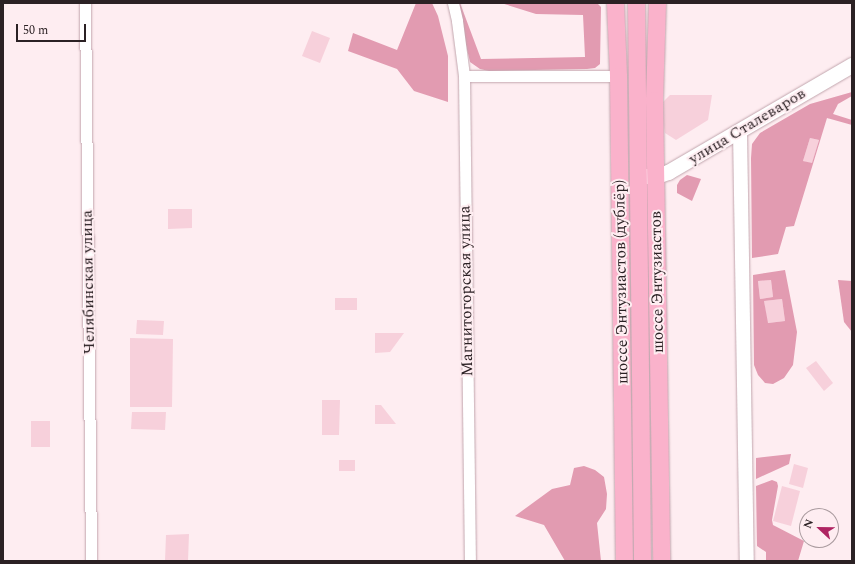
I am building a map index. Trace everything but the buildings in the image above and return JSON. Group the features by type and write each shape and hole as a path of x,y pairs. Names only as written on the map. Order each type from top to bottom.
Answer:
{"main road":[{"name":"шоссе Энтузиастов (дублёр)","path":"615,3 618,76 624,561"},
{"name":"шоссе Энтузиастов","path":"636,3 642,561"},
{"name":"шоссе Энтузиастов","path":"657,3 654,100 661,561"},
{"name":"улица Сталеваров","path":"638,176 656,176 668,172 852,65"}],"street":[{"name":"Челябинская улица","path":"85,3 91,561"},
{"name":"Магнитогорская улица","path":"452,3 457,21 464,76 470,561"},
{"path":"464,76 618,76"},
{"path":"740,131 747,561"}],"shaded area":[{"path":"416,3 432,3 438,16 448,56 448,102 414,91 397,69 348,51 353,33 397,50"},
{"path":"456,3 460,3 481,59 585,57 583,15 536,14 501,3 597,3 601,7 600,64 595,68 587,69 489,71 480,69 470,62"},
{"path":"312,31 330,38 320,63 302,56"},
{"path":"852,92 852,96 838,104 833,114 852,120 852,125 827,118 794,226 786,227 778,254 752,258 752,144 760,133 810,104","holes":["810,138 819,140 812,163 803,161"]},
{"path":"670,95 712,95 708,120 676,140 665,133 662,103"},
{"path":"810,138 819,140 812,164 803,161"},
{"path":"687,175 701,179 692,201 677,193 677,185 680,180"},
{"path":"168,209 192,209 192,228 168,229"},
{"path":"785,270 797,332 793,365 784,378 773,384 765,383 758,375 754,365 753,275","holes":["771,280 773,297 760,299 758,281","782,299 785,321 768,323 764,301"]},
{"path":"771,280 773,297 760,299 758,281"},
{"path":"838,280 852,281 852,332 844,322"},
{"path":"335,298 357,298 357,310 335,310"},
{"path":"782,299 785,321 767,323 764,301"},
{"path":"137,320 164,321 163,335 136,334"},
{"path":"375,333 404,333 390,352 375,353"},
{"path":"130,338 173,339 172,407 130,407"},
{"path":"816,361 833,383 824,391 806,368"},
{"path":"322,400 340,400 339,435 322,435"},
{"path":"375,405 381,405 396,424 375,424"},
{"path":"132,412 166,412 165,430 131,429"},
{"path":"31,421 50,421 50,447 31,447"},
{"path":"791,454 789,464 756,479 756,458"},
{"path":"339,460 355,460 355,471 339,471"},
{"path":"794,464 808,468 803,488 789,484"},
{"path":"584,466 595,470 604,477 607,494 606,509 597,523 601,561 565,561 544,525 515,516 552,489 570,485 574,468"},
{"path":"772,480 777,482 778,486 772,520 773,525 799,538 799,548 802,548 798,561 766,561 766,552 757,546 756,486"},
{"path":"782,486 800,491 791,526 773,521"},
{"path":"189,534 188,561 165,561 166,535"}]}
